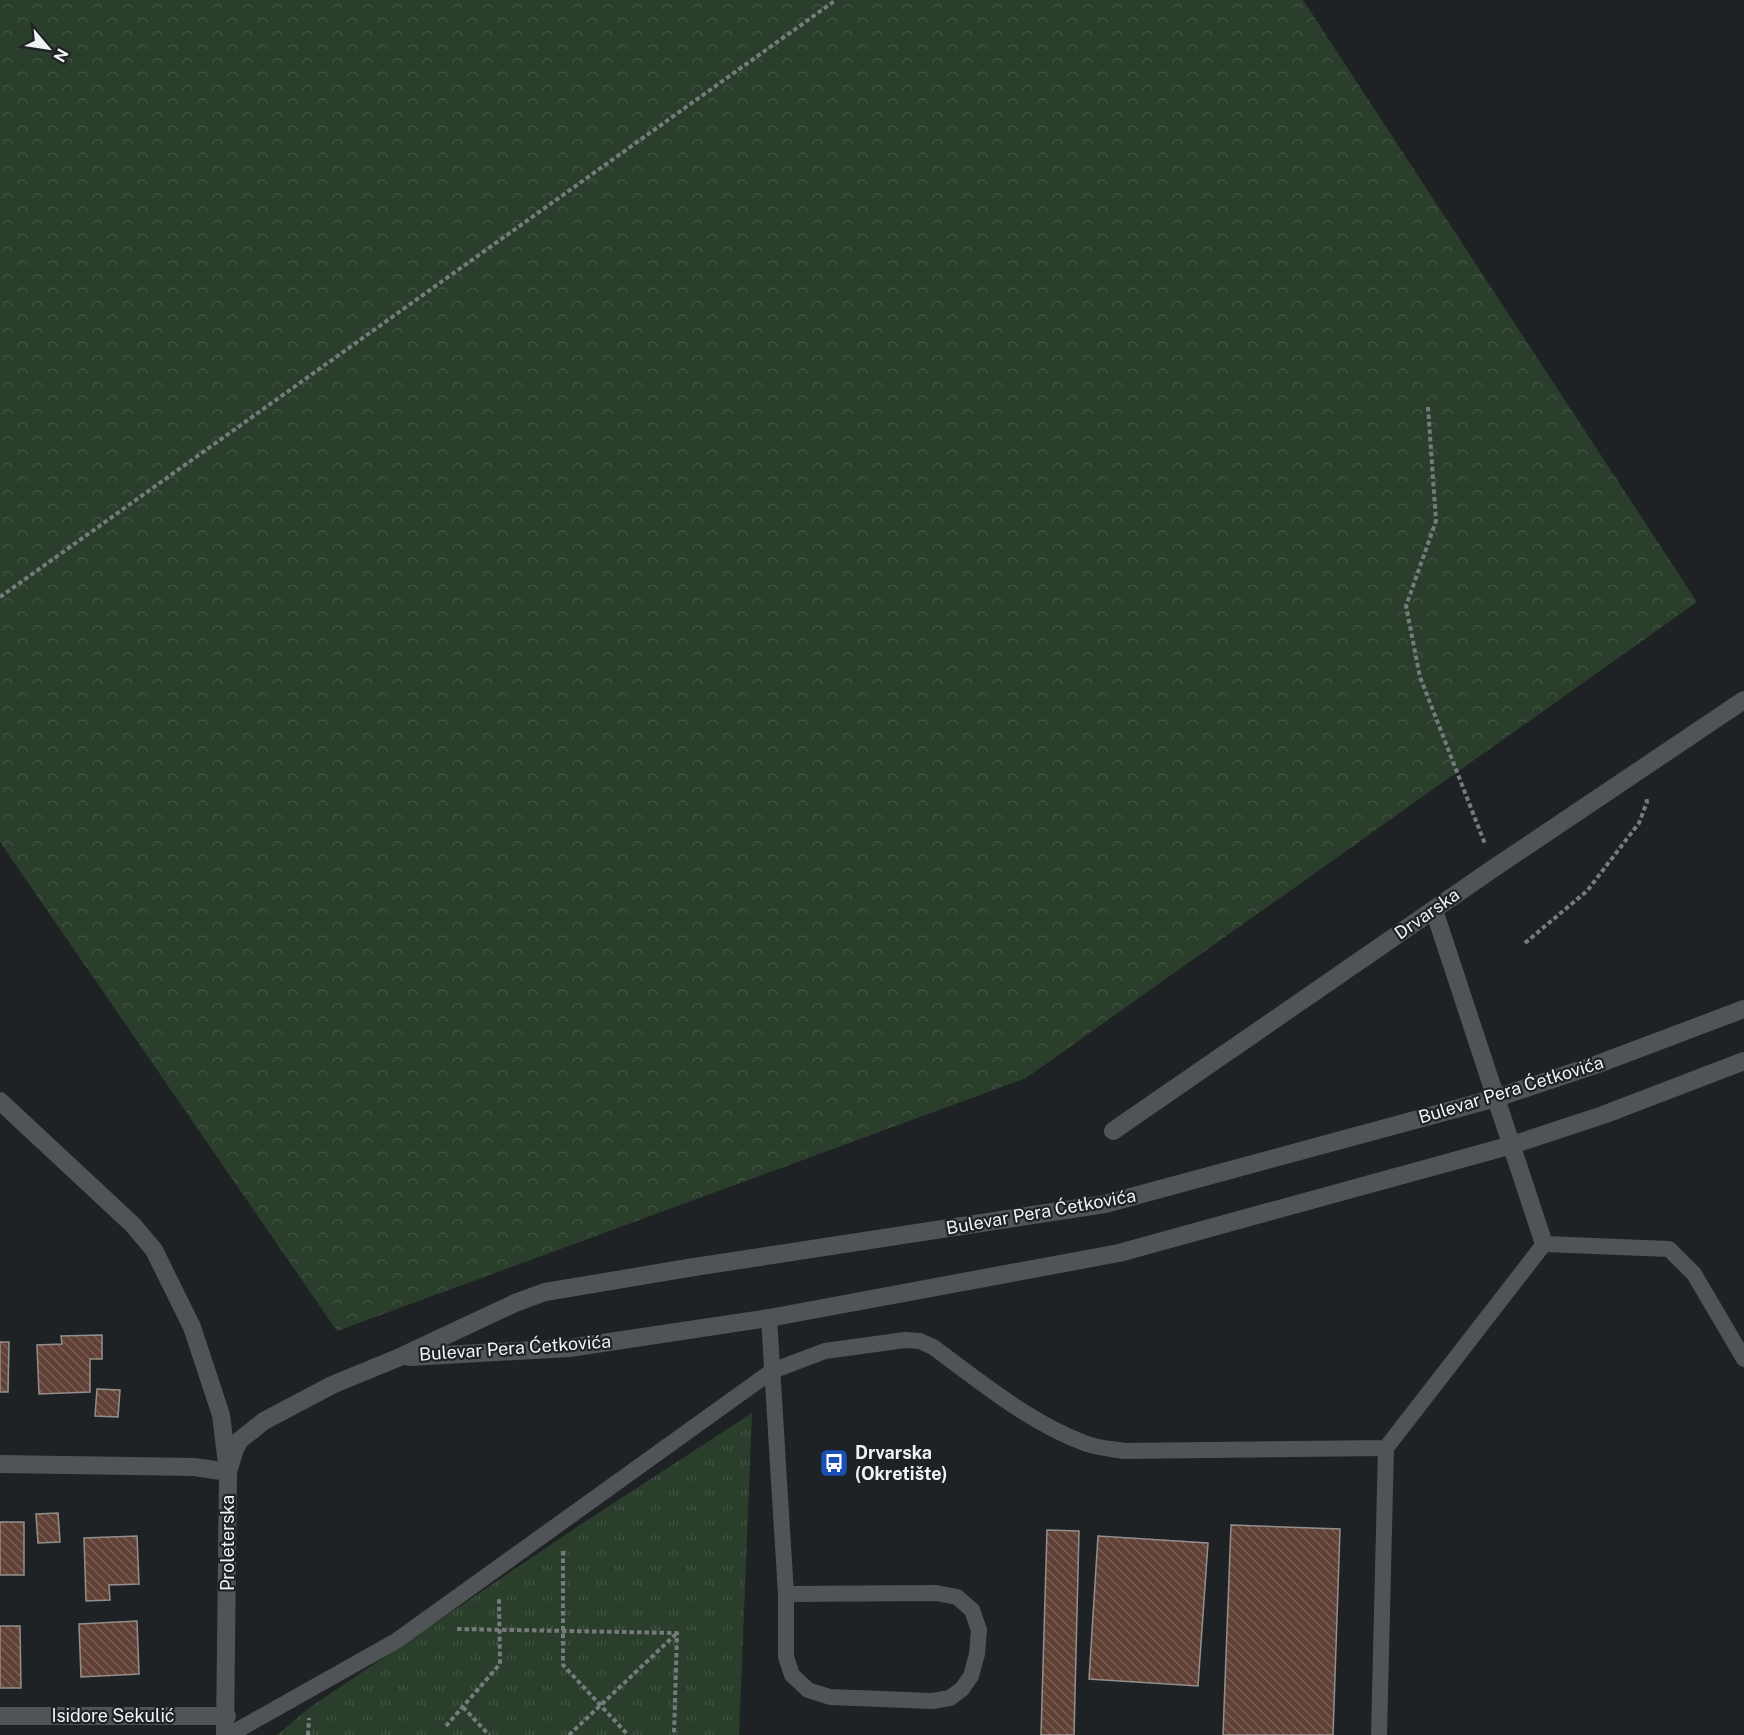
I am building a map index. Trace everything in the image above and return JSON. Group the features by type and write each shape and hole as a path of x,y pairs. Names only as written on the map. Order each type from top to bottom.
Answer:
{"main road":[{"name":"Drvarska","path":"1113,1131 1494,868 1744,700"},
{"path":"1434,910 1544,1244"},
{"name":"Bulevar Pera Ćetkovića","path":"228,1472 240,1440 264,1421 332,1385 400,1357 515,1303 545,1292 1105,1204 1496,1098 1598,1064 1744,1009"},
{"name":"Bulevar Pera Ćetkovića","path":"400,1357 569,1348 769,1318 1119,1252 1512,1145 1604,1115 1744,1060"},
{"path":"0,1101 133,1225 154,1250 192,1327 217,1404 225,1437 228,1472"},
{"name":"Proleterska","path":"0,1464 194,1467 228,1472 227,1735"},
{"name":"Isidore Sekulić","path":"0,1716 227,1716"}],"lane":[{"path":"1379,1735 1386,1448 1544,1244 1669,1249 1695,1274 1744,1359"},
{"path":"769,1318 786,1594 786,1656 792,1675 808,1690 830,1697 932,1701 950,1698 962,1689 971,1676 977,1654 979,1630 972,1610 957,1597 936,1593 786,1594"},
{"path":"227,1735 396,1641 772,1371 825,1351 905,1340 920,1341 933,1347 1016,1407 1055,1430 1089,1445 1124,1451 1386,1448"}],"path":[{"path":"0,597 836,0"},
{"path":"1428,407 1436,521 1406,606 1420,676 1494,868"},
{"path":"1525,943 1587,891 1639,823 1647,802 1640,770"},
{"path":"563,1521 563,1665 628,1735"},
{"path":"446,1726 500,1664 499,1567"},
{"path":"414,1628 677,1633"},
{"path":"569,1735 677,1633"},
{"path":"674,1735 677,1633"},
{"path":"463,1707 489,1735"}],"green space":[{"path":"0,0 1303,0 1697,602 1026,1078 337,1331 0,842"},
{"path":"752,1413 739,1735 277,1735 309,1708 580,1525"}],"building":[{"path":"102,1335 102,1359 90,1359 90,1392 39,1394 37,1345 62,1344 61,1336"},
{"path":"0,1342 9,1342 8,1392 0,1392"},
{"path":"97,1389 120,1390 118,1417 95,1416"},
{"path":"58,1513 60,1542 38,1543 36,1514"},
{"path":"0,1522 24,1522 24,1575 0,1575"},
{"path":"1231,1525 1340,1529 1333,1735 1223,1735"},
{"path":"1047,1530 1079,1531 1074,1735 1041,1735"},
{"path":"137,1536 139,1584 109,1585 110,1600 86,1601 84,1538"},
{"path":"1098,1536 1208,1543 1198,1686 1089,1679"},
{"path":"137,1621 139,1674 81,1677 79,1624"},
{"path":"0,1626 20,1626 21,1688 0,1688"}],"place":[{"name":"Drvarska (Okretište)","path":"834,1463"}]}
